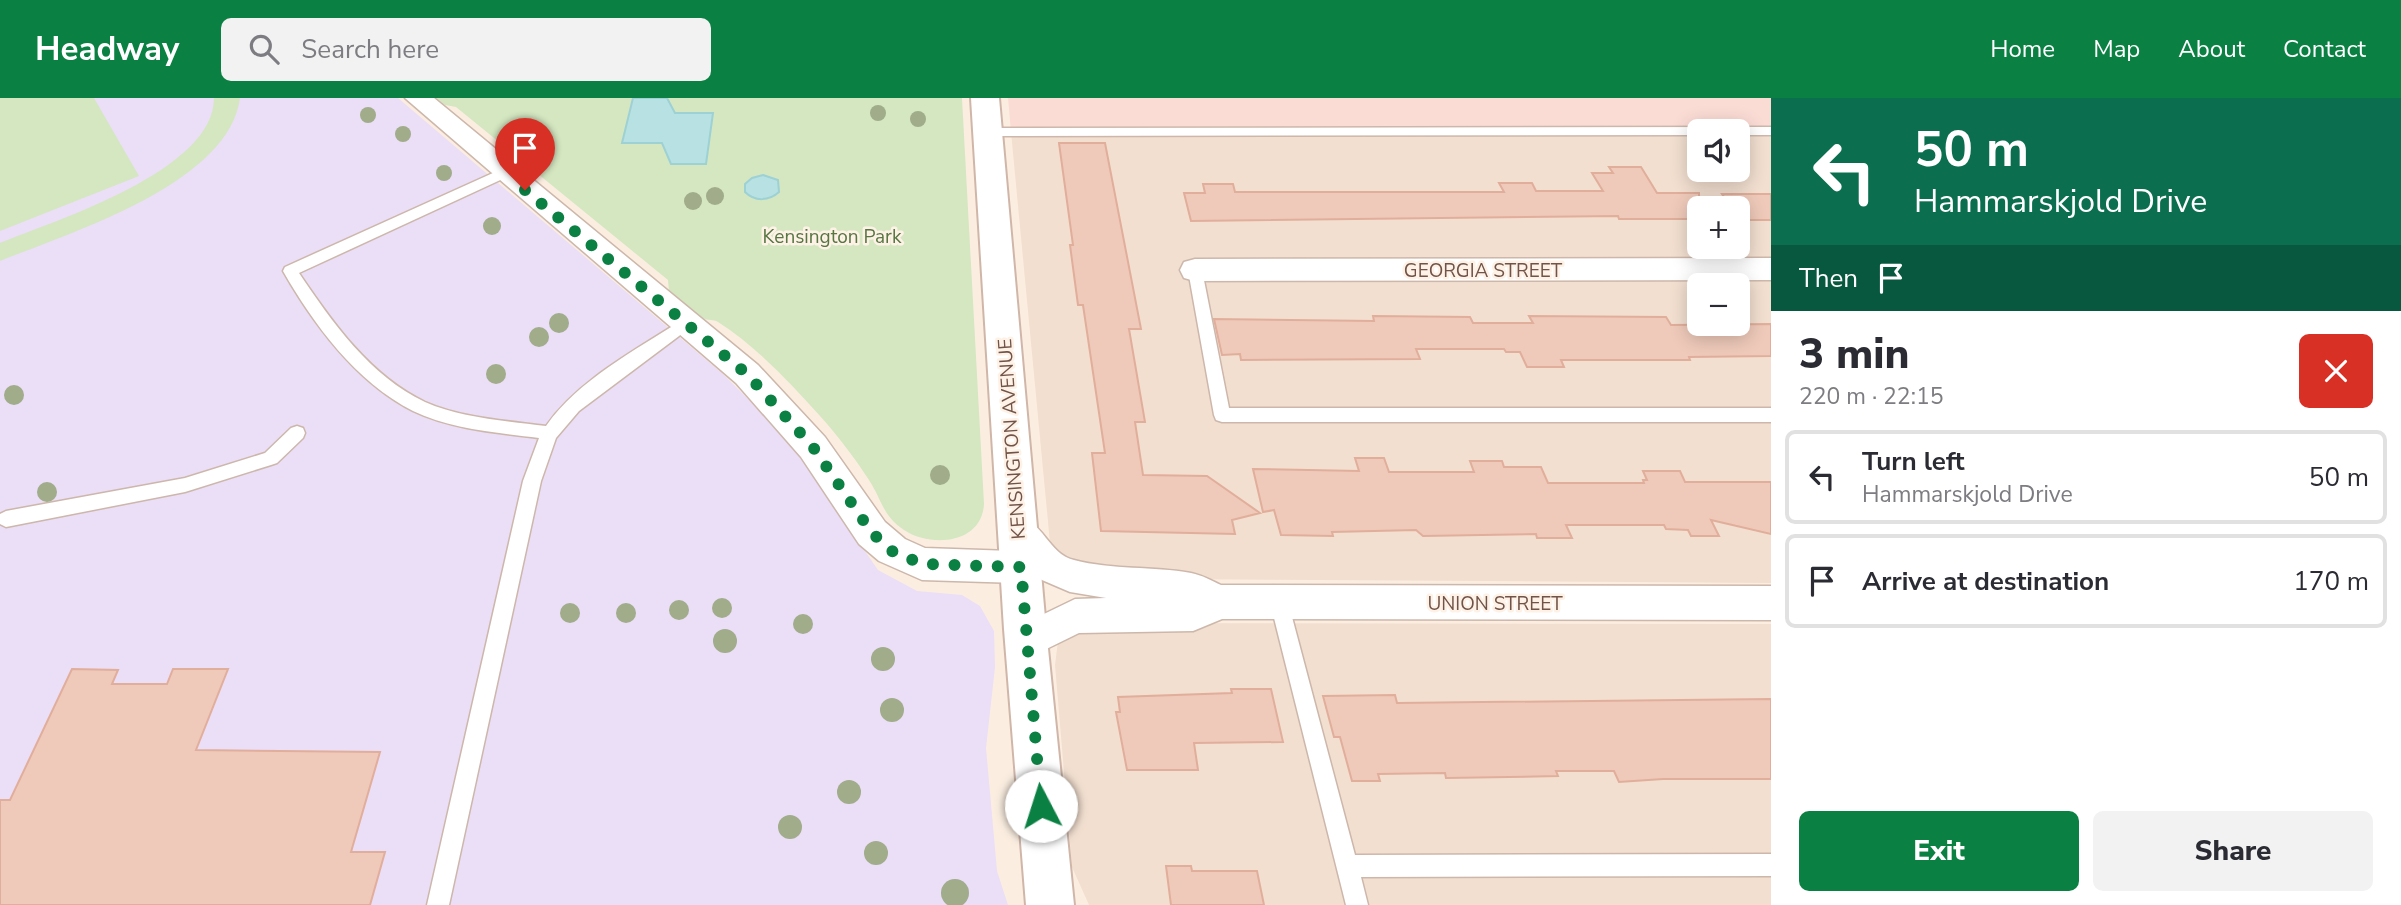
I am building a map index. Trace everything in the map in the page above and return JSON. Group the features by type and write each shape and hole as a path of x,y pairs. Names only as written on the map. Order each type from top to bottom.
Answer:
{"street":[{"name":"KENSINGTON AVENUE","path":"985,98 1026,641 1050,905"},
{"path":"424,100 504,173 747,374 813,447 872,533 892,551 922,564 1019,550"},
{"name":"GEORGIA STREET","path":"1195,270 1771,269"},
{"name":"UNION STREET","path":"1019,550 1070,576 1131,586 1192,590 1220,602 1771,603"},
{"name":"UNION STREET","path":"1026,641 1074,616 1193,614 1220,602"}],"lane":[{"path":"987,132 1771,131"},
{"path":"504,173 290,271 345,348 391,388 422,407 510,428 550,433"},
{"path":"1195,270 1222,415 1771,415"},
{"path":"439,905 532,481 550,433 575,406 605,381 687,324"},
{"path":"6,519 185,485 271,458 297,433"},
{"path":"1279,602 1357,905"},
{"path":"1347,866 1771,864"}],"shaded area":[{"path":"0,98 398,98 724,375 775,426 803,461 878,570 917,591 962,595 980,606 994,631 995,667 986,748 997,871 1008,905 0,905"},
{"path":"1008,98 1771,98 1771,131 1750,131 1750,119 1687,119 1687,131 1011,132"},
{"path":"1687,131 1687,182 1750,182 1750,131 1771,131 1771,583 1169,579 1070,567 1050,543 1011,132"},
{"path":"1094,623 1771,624 1771,905 1089,905 1072,867 1055,665 1058,641"}],"green space":[{"path":"0,98 94,98 139,176 0,231"},
{"path":"214,98 240,98 229,129 208,156 177,180 103,220 0,261 0,243 92,206 161,170 188,148 207,124"},
{"name":"Kensington Park","path":"436,98 962,98 984,504 981,517 974,527 965,535 941,540 915,536 904,530 887,513 869,480 839,439 797,391 759,354 718,322 705,319 690,310 669,292 668,280 456,107 445,105"}],"water":[{"path":"633,98 667,98 675,113 713,113 706,164 671,164 662,143 622,143"},
{"path":"763,175 778,180 779,192 762,199 745,192 745,184 752,178"}],"building":[{"path":"1059,143 1105,143 1141,329 1129,329 1145,422 1135,422 1143,475 1207,476 1260,513 1232,520 1235,534 1101,531 1092,453 1105,453 1083,305 1078,305"},
{"path":"1609,167 1641,167 1657,193 1699,193 1699,196 1687,196 1687,219 1619,219 1618,216 1191,221 1184,193 1205,193 1203,184 1233,184 1235,192 1504,192 1499,183 1532,183 1536,191 1603,191 1592,173 1613,173"},
{"path":"1722,194 1771,194 1771,220 1750,220 1750,196"},
{"path":"1373,316 1470,317 1473,323 1533,323 1529,316 1666,317 1671,325 1687,325 1687,336 1750,336 1750,324 1771,324 1771,356 1689,357 1690,360 1561,360 1564,367 1527,367 1520,352 1506,352 1504,349 1416,349 1420,359 1241,360 1240,354 1222,355 1214,319 1374,321"},
{"path":"1355,458 1384,458 1389,472 1474,472 1470,461 1502,461 1504,467 1541,467 1548,483 1644,483 1643,480 1647,480 1643,471 1680,471 1685,482 1771,482 1771,534 1711,520 1719,536 1691,536 1688,530 1666,529 1664,525 1566,525 1572,538 1537,538 1536,534 1423,536 1416,530 1332,532 1333,536 1281,535 1274,510 1263,512 1253,469 1359,471"},
{"path":"72,669 118,670 112,684 167,684 173,669 228,669 196,750 380,752 351,852 385,852 370,905 0,905 0,800 10,800"},
{"path":"1231,689 1271,689 1283,742 1194,743 1198,770 1127,770 1116,712 1120,712 1118,697 1232,693"},
{"path":"1395,695 1397,703 1771,699 1771,779 1663,779 1619,782 1614,771 1556,771 1558,776 1446,778 1445,773 1378,774 1380,781 1352,781 1340,737 1334,737 1323,696"},
{"path":"1166,866 1191,866 1192,871 1257,871 1264,905 1171,905"}],"route":[{"path":"525,190 747,374 813,447 872,533 892,551 922,564 1021,567 1041,806"}]}
